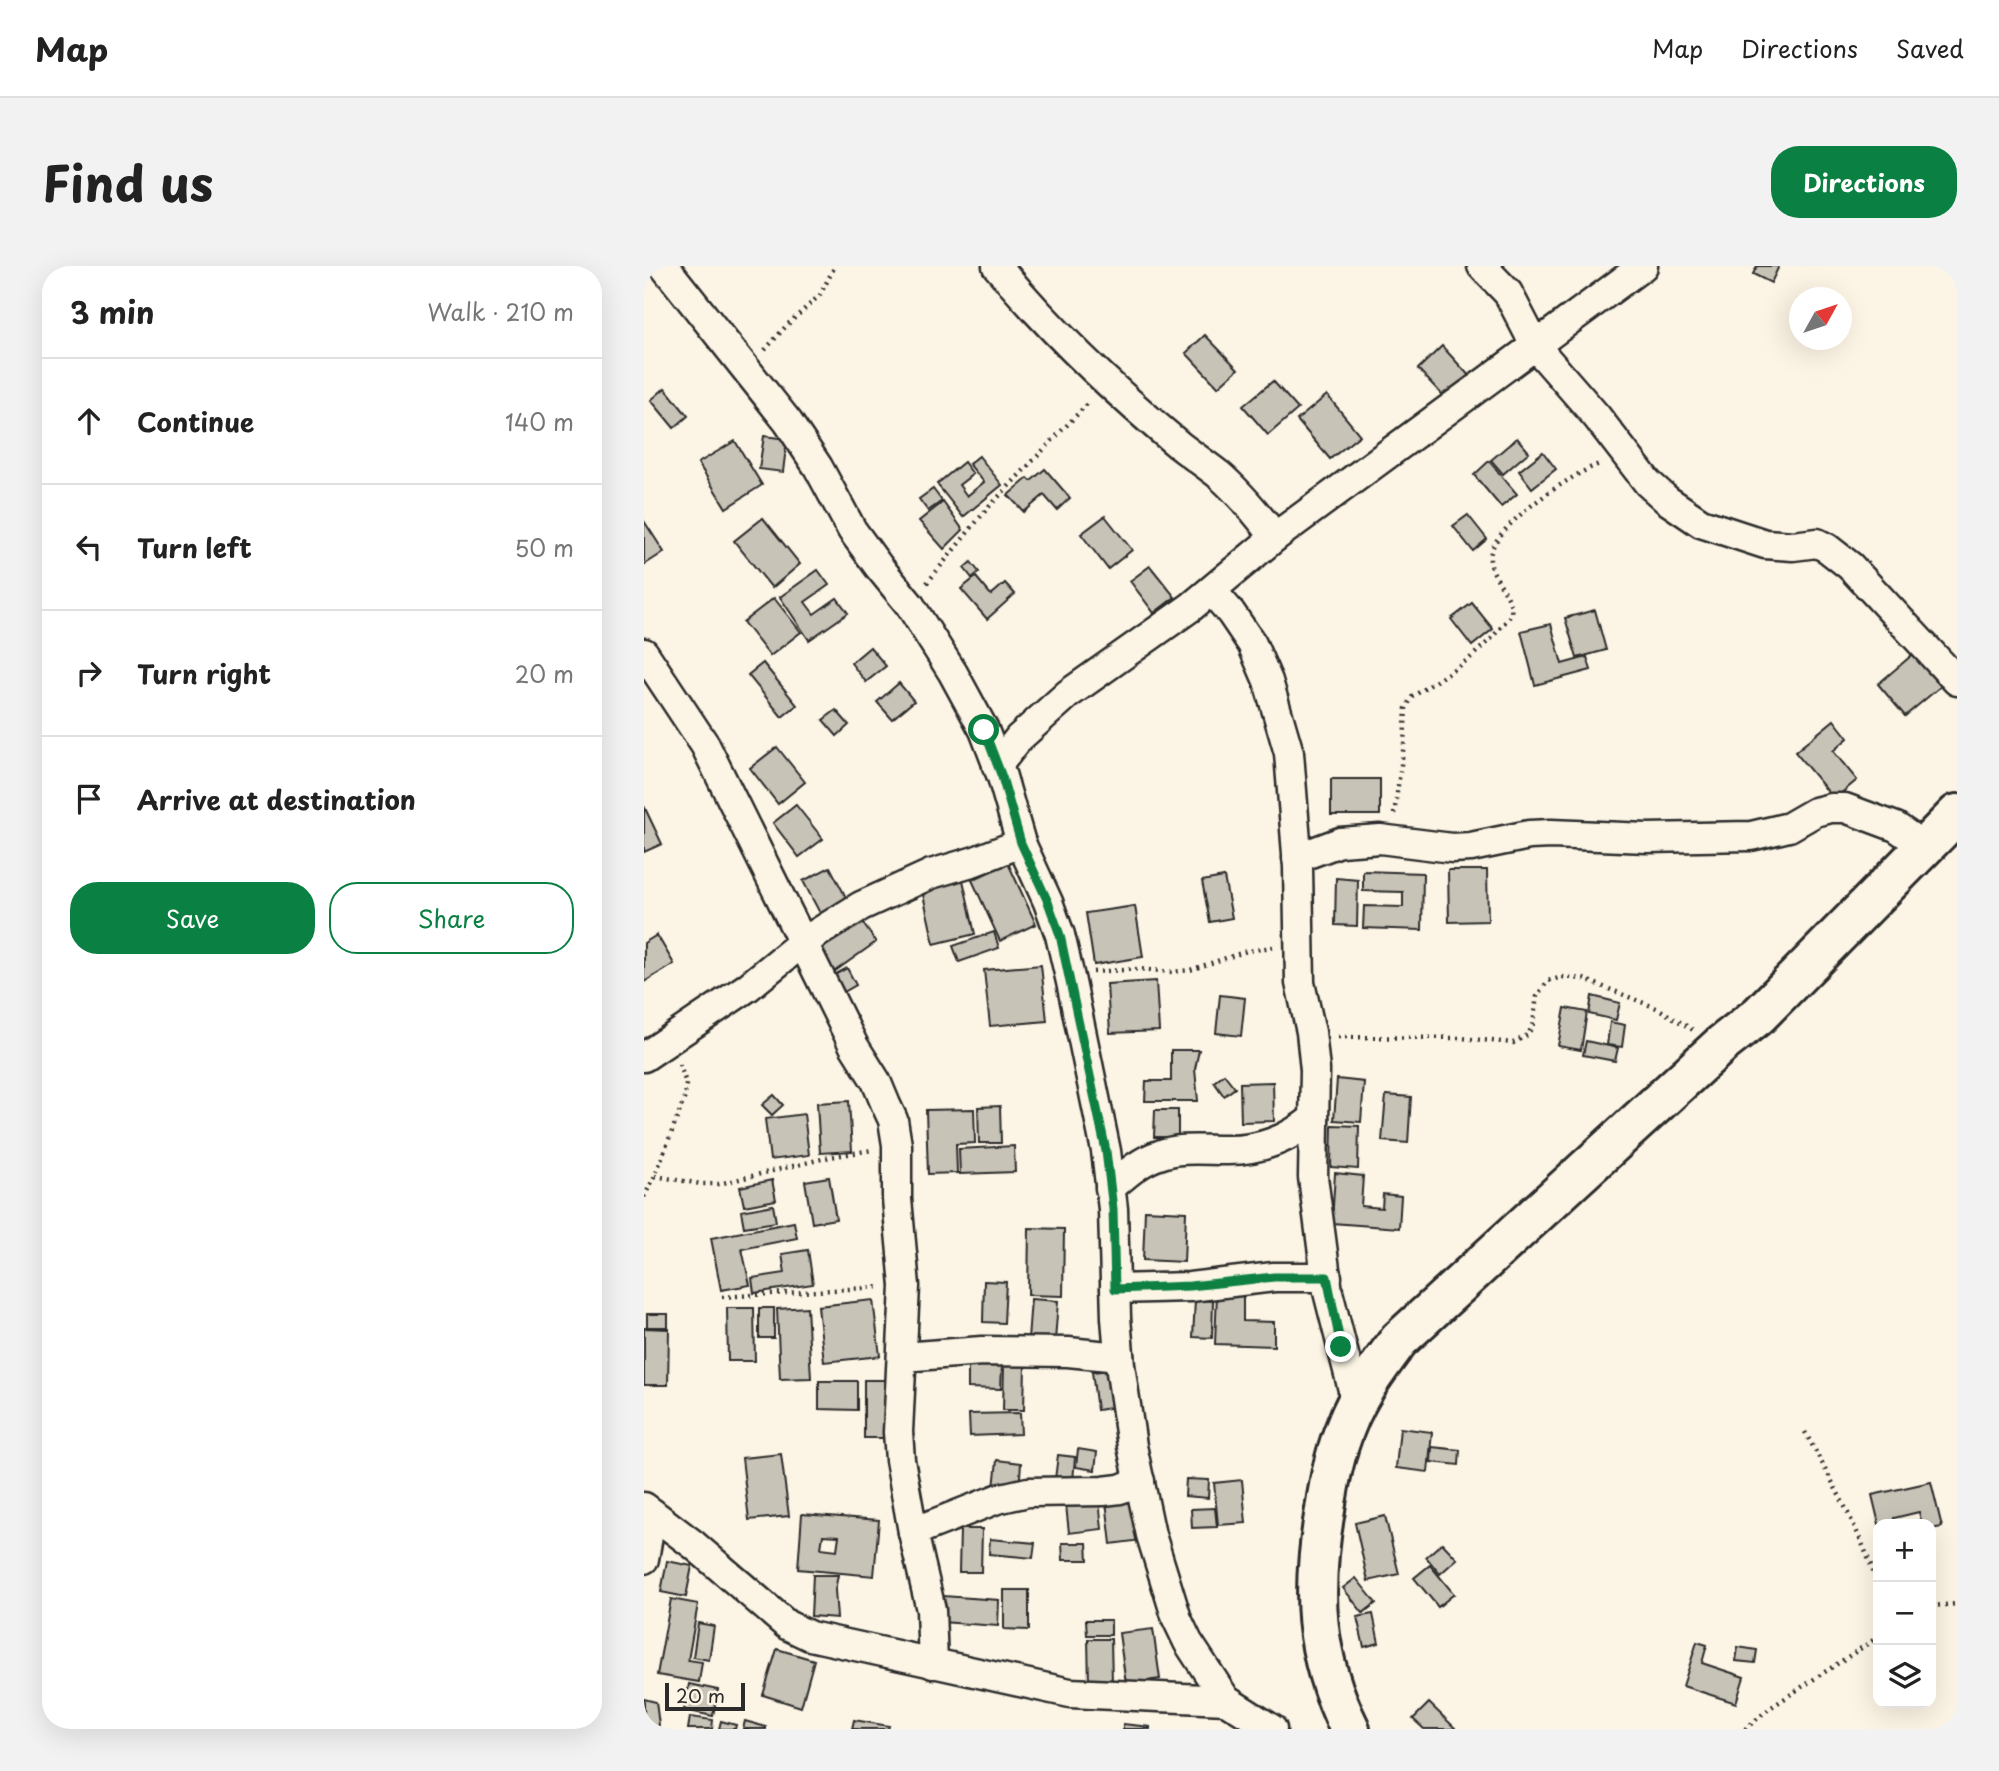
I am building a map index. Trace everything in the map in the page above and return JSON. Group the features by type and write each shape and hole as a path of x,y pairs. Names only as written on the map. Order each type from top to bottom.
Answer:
{"main road":[{"path":"1350,1729 1337,1702 1322,1653 1315,1599 1318,1546 1328,1488 1345,1427 1364,1388 1399,1340 1722,1044 1759,1015 1957,814"}],"street":[{"path":"664,266 788,422 818,467 852,530 911,605 984,730 1021,843 1060,935 1106,1151 1113,1209 1119,1357 1128,1422 1152,1535 1177,1619 1188,1642 1226,1700 1272,1729"},
{"path":"997,266 1028,304 1109,381 1180,445 1220,475 1253,509 1275,537"},
{"path":"1482,266 1508,293 1536,347 1597,417 1648,483 1667,500 1701,523 1765,544 1793,546 1817,543 1827,548 1850,566 1957,681"},
{"path":"997,766 1019,738 1068,694 1212,591 1275,537 1643,266"},
{"path":"1212,591 1252,644 1268,681 1289,752 1297,858 1300,983 1312,1038 1315,1069 1313,1177 1327,1277 1353,1390 1353,1412"},
{"path":"644,653 705,745 854,1045 876,1081 892,1120 897,1145 897,1199 905,1286 898,1432 900,1460 930,1610 933,1664"},
{"path":"1297,858 1340,842 1390,839 1452,848 1551,834 1647,838 1751,836 1790,827 1815,813 1838,808 1845,808 1896,827 1925,848"},
{"path":"654,1049 748,987 803,942 861,906 919,879 1021,843"},
{"path":"1110,1188 1146,1160 1161,1154 1182,1150 1250,1150 1286,1138 1314,1118"},
{"path":"1115,1289 1190,1286 1274,1277 1327,1277"},
{"path":"902,1357 982,1351 1068,1352 1119,1357"},
{"path":"914,1532 967,1509 1028,1492 1103,1491 1120,1489 1140,1481"},
{"path":"648,1510 713,1560 787,1625 810,1636 1070,1693 1226,1700"},
{"path":"644,1559 648,1510"}],"path":[{"path":"751,375 772,341 820,296 835,266"},
{"path":"911,605 986,510 1109,381"},
{"path":"1390,839 1404,744 1406,708 1412,697 1422,689 1446,676 1484,646 1511,615 1510,601 1491,568 1489,557 1492,545 1511,521 1561,486 1595,465 1626,455"},
{"path":"1070,982 1104,970 1190,970 1247,951 1298,942"},
{"path":"1312,1038 1461,1038 1513,1044 1528,1035 1533,1024 1537,996 1549,981 1562,977 1584,979 1659,1009 1722,1044"},
{"path":"644,1197 671,1136 685,1090 683,1070 654,1049"},
{"path":"655,1176 701,1184 719,1184 830,1157 897,1145"},
{"path":"722,1297 905,1286"},
{"path":"1805,1432 1838,1492 1868,1555 1877,1582"},
{"path":"1936,1606 1957,1604"},
{"path":"1745,1729 1770,1708 1873,1640"}],"building":[{"path":"1757,266 1779,266 1771,283 1753,274"},
{"path":"1205,335 1238,369 1218,387 1186,353"},
{"path":"1442,346 1472,379 1448,401 1418,369"},
{"path":"1273,381 1298,409 1268,435 1243,406"},
{"path":"665,388 688,416 674,428 651,400"},
{"path":"1327,395 1360,435 1330,459 1297,420"},
{"path":"764,436 787,439 783,472 759,469"},
{"path":"1517,438 1529,452 1503,474 1491,460"},
{"path":"735,441 762,485 726,508 698,463"},
{"path":"1543,452 1556,469 1532,488 1519,471"},
{"path":"979,456 1002,485 963,517 937,484 964,462 973,474 959,485 967,496 984,482 969,464"},
{"path":"1489,461 1517,494 1501,507 1474,475"},
{"path":"1045,469 1070,498 1057,510 1044,495 1024,512 1008,495 1028,478 1031,481"},
{"path":"933,489 942,501 928,511 919,499"},
{"path":"943,502 963,530 944,549 919,521"},
{"path":"1468,515 1487,539 1473,551 1453,526"},
{"path":"1105,516 1132,550 1108,569 1081,534"},
{"path":"763,518 800,564 772,588 734,541"},
{"path":"644,521 664,552 644,565"},
{"path":"971,562 979,572 972,578 964,568"},
{"path":"1150,566 1175,597 1154,613 1130,581"},
{"path":"818,570 829,585 805,602 814,614 837,598 848,613 809,640 780,597"},
{"path":"976,577 991,595 1005,583 1015,594 987,619 961,589"},
{"path":"774,598 801,632 770,656 743,622"},
{"path":"1472,603 1493,629 1472,646 1451,619"},
{"path":"1595,610 1606,650 1577,658 1565,618"},
{"path":"1551,624 1562,664 1587,657 1591,670 1535,685 1521,631"},
{"path":"870,647 886,666 866,682 851,663"},
{"path":"1918,650 1946,682 1905,716 1878,684"},
{"path":"763,663 797,705 782,717 748,675"},
{"path":"899,683 914,701 892,719 877,702"},
{"path":"836,710 849,725 837,736 823,720"},
{"path":"1834,720 1848,738 1833,751 1857,780 1834,799 1795,752"},
{"path":"777,747 805,782 778,804 750,768"},
{"path":"1331,779 1380,779 1380,815 1331,815"},
{"path":"796,805 823,839 799,857 773,823"},
{"path":"644,806 662,844 644,852"},
{"path":"1008,863 1036,924 1000,941 972,880"},
{"path":"830,867 849,903 822,917 803,881"},
{"path":"1448,870 1487,870 1488,921 1449,922"},
{"path":"1363,871 1423,873 1422,930 1363,928 1364,906 1403,907 1403,892 1363,891"},
{"path":"1224,877 1232,918 1210,922 1202,881"},
{"path":"1336,878 1358,880 1357,926 1335,925"},
{"path":"963,880 975,934 934,944 922,890"},
{"path":"1135,906 1143,957 1094,965 1086,913"},
{"path":"857,915 876,942 828,976 809,949"},
{"path":"994,932 999,948 959,962 953,946"},
{"path":"657,935 674,964 644,982 644,943"},
{"path":"1041,965 1047,1021 990,1026 984,970"},
{"path":"847,968 856,985 837,996 827,979"},
{"path":"1156,981 1159,1031 1110,1033 1107,984"},
{"path":"1220,995 1245,998 1241,1036 1216,1033"},
{"path":"1592,996 1620,1003 1616,1020 1589,1014"},
{"path":"1565,1008 1587,1012 1581,1050 1558,1046"},
{"path":"1610,1022 1625,1025 1622,1047 1607,1045"},
{"path":"1586,1041 1618,1048 1615,1061 1583,1055"},
{"path":"1171,1050 1199,1050 1195,1069 1198,1101 1145,1101 1146,1081 1171,1081"},
{"path":"1224,1074 1235,1088 1224,1096 1214,1082"},
{"path":"1337,1079 1364,1082 1361,1122 1334,1120"},
{"path":"1273,1082 1274,1121 1241,1122 1240,1083"},
{"path":"774,1095 783,1105 772,1115 762,1105"},
{"path":"1386,1095 1411,1097 1408,1143 1382,1141"},
{"path":"849,1101 852,1151 820,1153 817,1103"},
{"path":"1000,1106 1001,1143 979,1143 978,1107"},
{"path":"974,1109 975,1143 956,1144 957,1173 928,1174 926,1110"},
{"path":"1155,1110 1178,1110 1178,1137 1154,1137"},
{"path":"804,1114 809,1155 770,1160 765,1119"},
{"path":"1332,1125 1359,1126 1358,1169 1331,1167"},
{"path":"1014,1146 1015,1172 960,1174 959,1149"},
{"path":"1335,1173 1363,1176 1361,1206 1382,1208 1383,1194 1401,1196 1399,1228 1332,1223"},
{"path":"829,1177 836,1219 812,1223 805,1181"},
{"path":"772,1180 776,1200 744,1206 740,1187"},
{"path":"773,1205 776,1222 744,1227 741,1211"},
{"path":"1145,1210 1186,1212 1184,1262 1143,1260"},
{"path":"794,1222 797,1238 742,1249 750,1285 721,1290 711,1238"},
{"path":"1029,1228 1064,1229 1063,1296 1028,1295"},
{"path":"808,1250 813,1284 754,1293 752,1278 785,1273 782,1254"},
{"path":"984,1281 1006,1282 1004,1323 983,1322"},
{"path":"1217,1292 1243,1293 1243,1321 1274,1322 1274,1346 1215,1344"},
{"path":"1031,1299 1058,1301 1055,1341 1028,1339"},
{"path":"873,1300 880,1356 824,1362 818,1306"},
{"path":"1195,1300 1213,1301 1212,1338 1193,1337"},
{"path":"807,1307 811,1378 780,1379 777,1309"},
{"path":"727,1308 754,1308 755,1361 728,1361"},
{"path":"759,1308 774,1308 774,1338 759,1338"},
{"path":"647,1314 668,1314 668,1327 647,1327"},
{"path":"644,1328 669,1329 668,1385 644,1385"},
{"path":"968,1363 1002,1364 1001,1389 968,1388"},
{"path":"1004,1364 1025,1364 1024,1410 1003,1410"},
{"path":"1111,1370 1116,1407 1097,1410 1092,1372"},
{"path":"864,1380 895,1380 895,1438 864,1438"},
{"path":"819,1381 857,1381 857,1410 819,1409"},
{"path":"1020,1413 1021,1434 970,1436 969,1414"},
{"path":"1400,1428 1432,1432 1428,1472 1396,1468"},
{"path":"1432,1447 1460,1450 1459,1465 1431,1462"},
{"path":"1078,1449 1097,1452 1095,1470 1076,1467"},
{"path":"781,1454 789,1516 749,1520 742,1458"},
{"path":"1058,1455 1075,1457 1073,1481 1055,1479"},
{"path":"997,1460 1021,1463 1019,1490 994,1488"},
{"path":"1186,1479 1209,1480 1208,1498 1185,1496"},
{"path":"1242,1480 1246,1523 1218,1525 1214,1483"},
{"path":"1931,1482 1942,1527 1936,1528 1936,1519 1921,1519 1919,1512 1894,1519 1878,1519 1872,1495"},
{"path":"1137,1498 1142,1540 1111,1544 1106,1501"},
{"path":"1099,1500 1102,1529 1069,1533 1066,1505"},
{"path":"1215,1508 1217,1527 1192,1528 1191,1509"},
{"path":"802,1514 879,1520 874,1576 798,1569","holes":["823,1535 839,1536 837,1550 821,1548"]},
{"path":"1385,1516 1399,1574 1368,1581 1355,1523"},
{"path":"960,1529 982,1529 981,1572 959,1572"},
{"path":"990,1539 1035,1543 1033,1558 989,1554"},
{"path":"1062,1543 1087,1543 1088,1560 1063,1560"},
{"path":"1442,1543 1457,1559 1440,1574 1426,1557"},
{"path":"667,1561 692,1566 686,1597 661,1592"},
{"path":"1430,1565 1454,1594 1438,1607 1414,1578"},
{"path":"813,1575 838,1575 835,1590 837,1618 811,1616"},
{"path":"1356,1578 1376,1603 1363,1613 1343,1588"},
{"path":"1004,1590 1029,1590 1029,1630 1004,1629"},
{"path":"943,1596 999,1600 998,1626 941,1622"},
{"path":"671,1599 698,1604 688,1660 702,1662 699,1682 657,1675"},
{"path":"1373,1614 1379,1643 1364,1647 1357,1617"},
{"path":"1086,1620 1111,1620 1111,1635 1087,1635"},
{"path":"698,1623 714,1626 709,1660 693,1657"},
{"path":"1153,1629 1160,1679 1126,1684 1119,1633"},
{"path":"1088,1639 1111,1639 1112,1683 1089,1684"},
{"path":"1697,1642 1707,1645 1702,1663 1744,1677 1736,1703 1683,1686"},
{"path":"1738,1647 1757,1650 1755,1663 1736,1661"},
{"path":"777,1649 814,1660 801,1707 763,1695"},
{"path":"689,1684 718,1690 713,1716 684,1710"},
{"path":"644,1699 656,1702 659,1725 656,1729 644,1729"},
{"path":"1429,1703 1454,1729 1424,1729 1413,1719"},
{"path":"690,1717 713,1720 712,1729 688,1729"},
{"path":"854,1720 889,1726 888,1729 852,1729"},
{"path":"721,1721 736,1725 735,1729 719,1729"},
{"path":"745,1721 766,1727 766,1729 743,1729"},
{"path":"1123,1724 1150,1727 1150,1729 1123,1729"}],"route":[{"path":"984,730 1002,777 1021,843 1060,935 1106,1151 1113,1209 1115,1289 1190,1286 1249,1278 1327,1277 1341,1347"}]}
